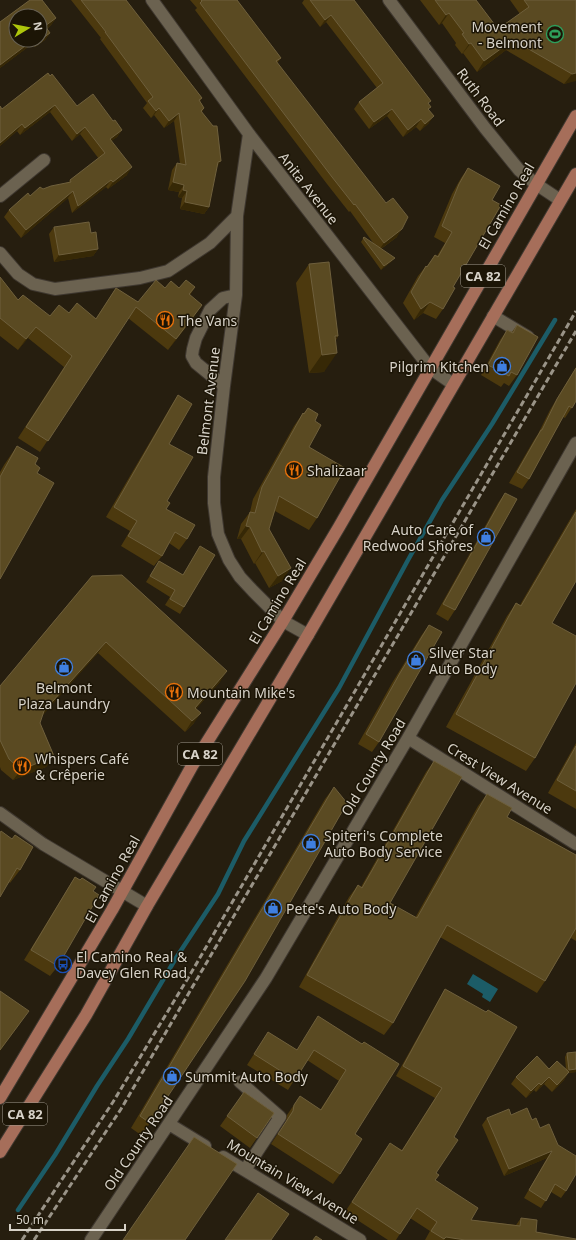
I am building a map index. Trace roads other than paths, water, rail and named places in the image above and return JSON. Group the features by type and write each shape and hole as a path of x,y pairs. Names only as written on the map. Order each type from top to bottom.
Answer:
{"main road":[{"name":"El Camino Real","path":"0,1098 112,910 192,766 284,621 576,116"},
{"name":"CA 82","path":"0,1152 86,1015 147,906 308,635 576,174"}],"street":[{"name":"Anita Avenue","path":"152,0 249,134 430,368 453,384"},
{"name":"Ruth Road","path":"389,0 519,170 536,184 560,200"},
{"name":"Belmont Avenue","path":"249,134 237,216 236,295 214,478 214,503 218,534 229,560 240,577 252,591 284,621 308,635"},
{"path":"0,196 44,160"},
{"path":"0,253 18,274 33,284 55,289 140,278 168,271 210,243 237,216"},
{"path":"224,386 196,363 192,356 196,338 210,310 223,298 236,295"},
{"path":"493,316 530,339"},
{"name":"Old County Road","path":"91,1240 266,978 408,738 576,443"},
{"name":"Crest View Avenue","path":"408,738 576,844"},
{"path":"0,813 42,844 147,906"},
{"path":"240,1082 280,1117 245,1170"},
{"name":"Mountain View Avenue","path":"169,1124 360,1240"}],"water":[{"path":"473,974 498,989 490,1002 482,997 483,994 467,984"}],"waterway":[{"path":"18,1210 55,1155 97,1086 128,1039 176,958 218,894 244,841 339,688 442,500 492,424 555,320"}],"railway":[{"path":"22,1240 113,1102 191,973 576,311"},
{"path":"34,1240 121,1109 576,331"}],"place":[{"name":"Movement - Belmont","path":"555,34"},
{"name":"The Vans","path":"165,320"},
{"name":"Pilgrim Kitchen","path":"502,366"},
{"name":"Shalizaar","path":"294,470"},
{"name":"Auto Care of Redwood Shores","path":"486,537"},
{"name":"Silver Star Auto Body","path":"416,660"},
{"name":"Belmont Plaza Laundry","path":"64,667"},
{"name":"Mountain Mike's","path":"174,692"},
{"name":"Whispers Café & Crêperie","path":"22,766"},
{"name":"Spiteri's Complete Auto Body Service","path":"311,843"},
{"name":"Pete's Auto Body","path":"273,908"},
{"name":"El Camino Real & Davey Glen Road","path":"63,964"},
{"name":"Summit Auto Body","path":"172,1076"}]}
